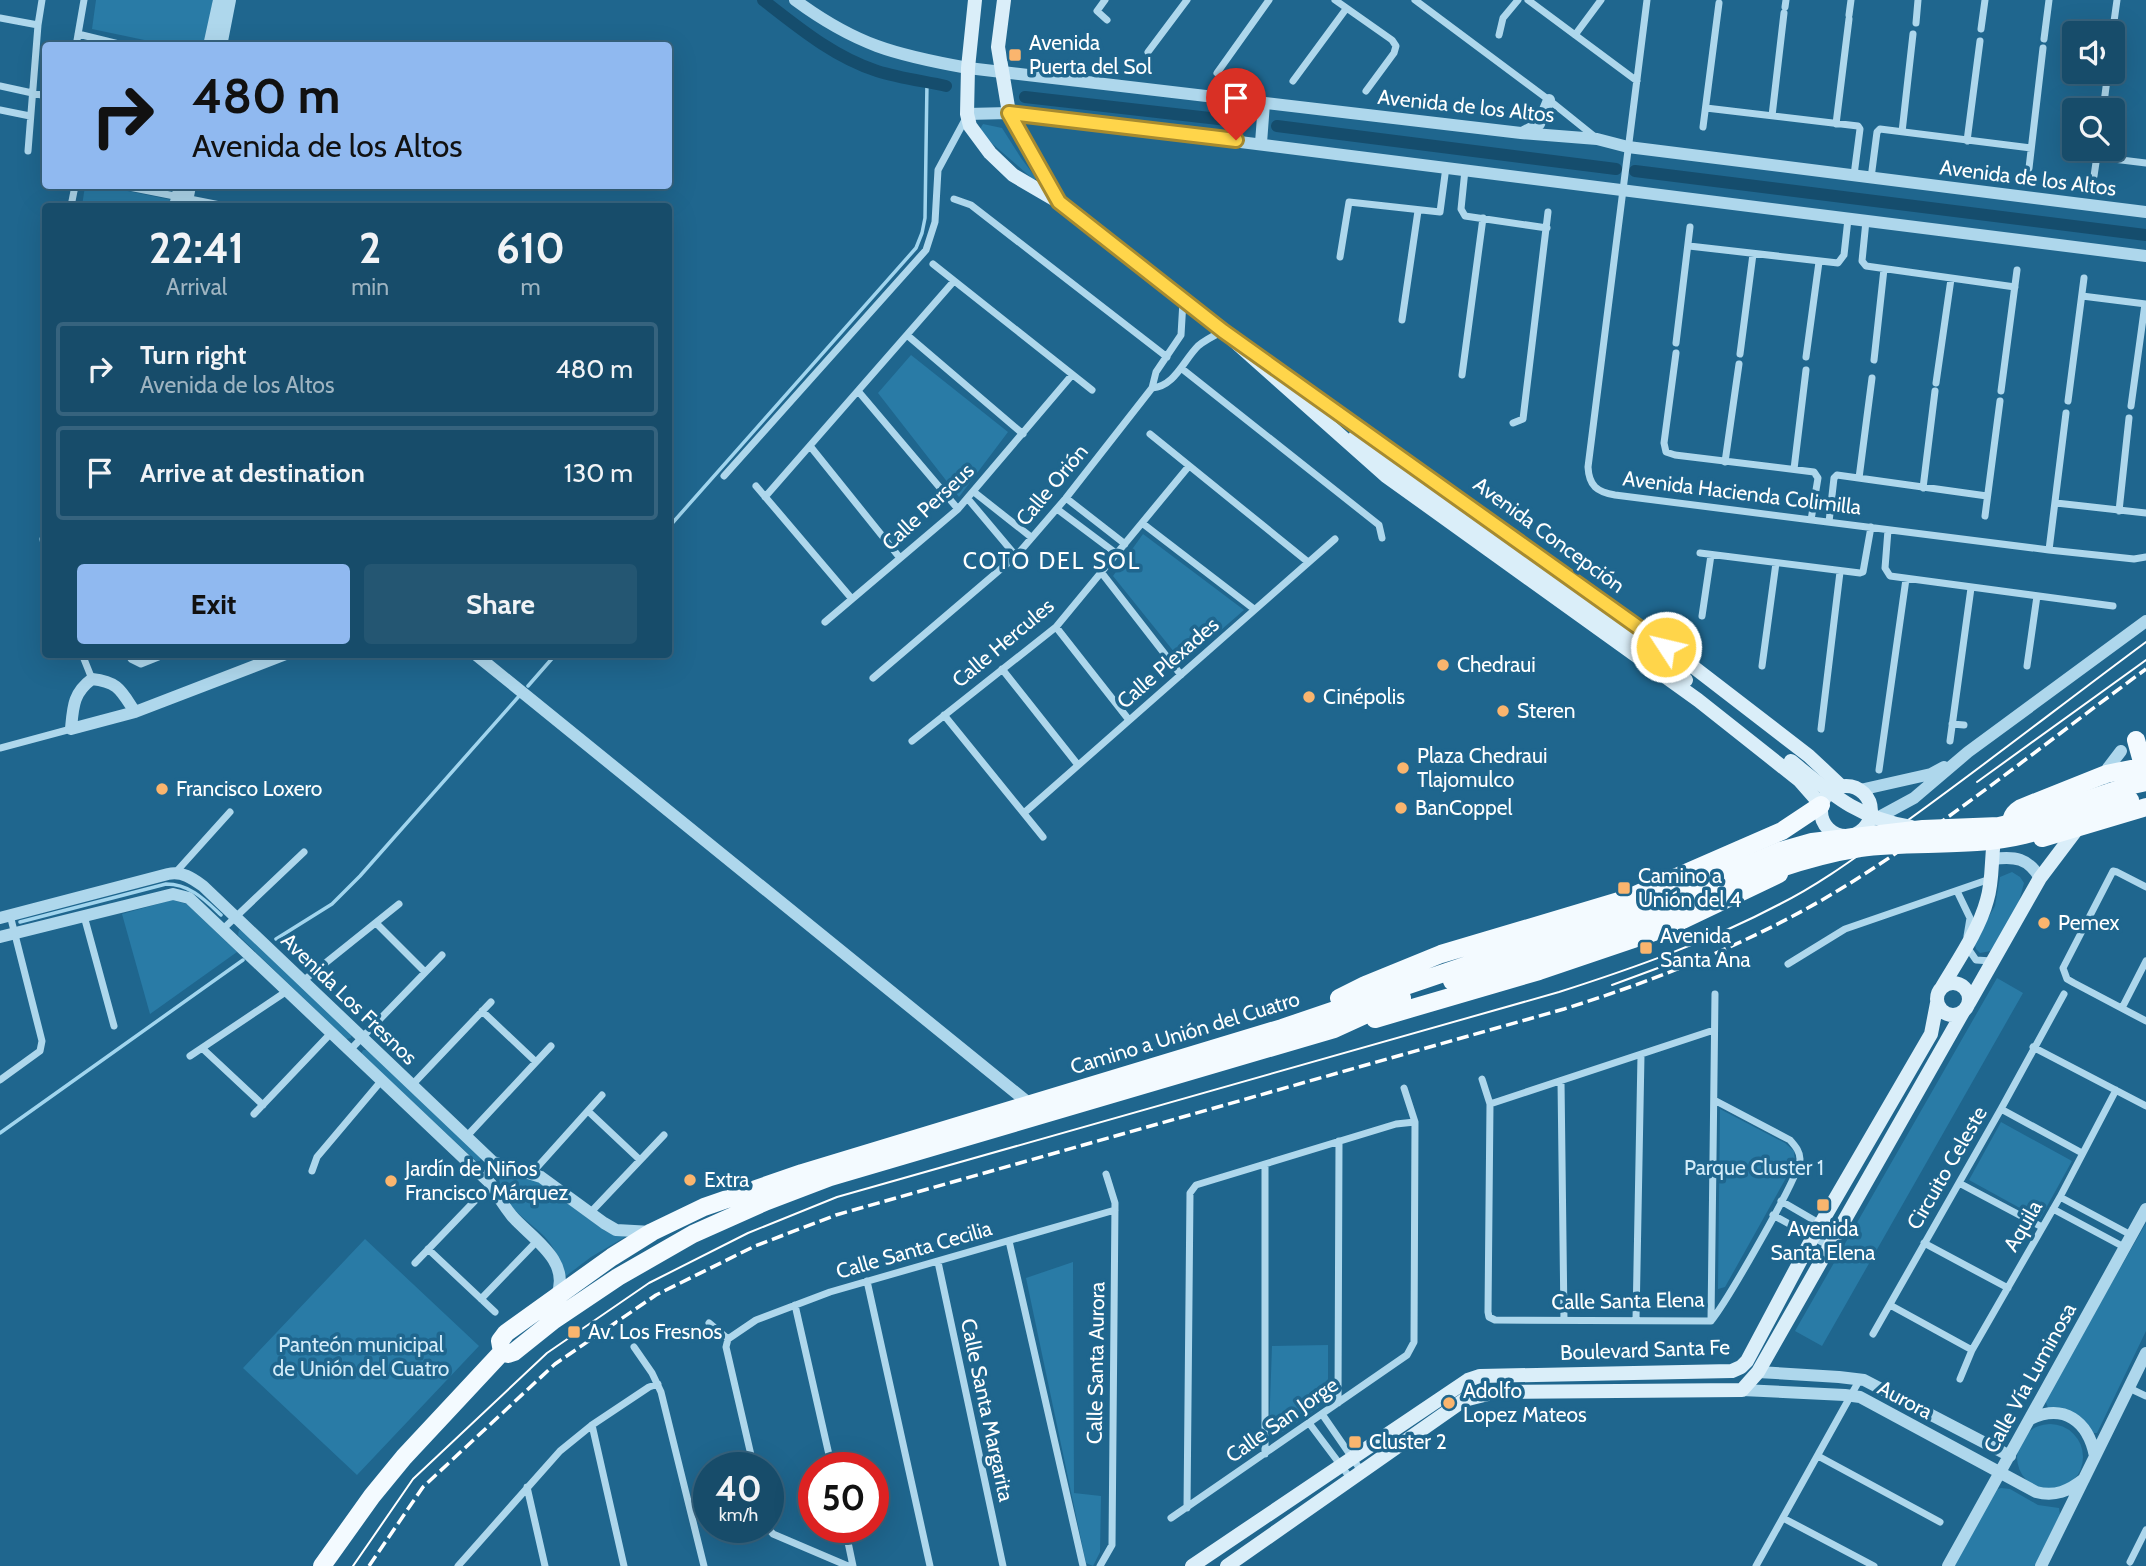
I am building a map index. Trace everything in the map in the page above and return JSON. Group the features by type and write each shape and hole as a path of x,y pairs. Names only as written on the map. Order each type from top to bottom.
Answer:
{"main road":[{"path":"967,114 968,68 975,0"},
{"path":"1004,0 998,47 1009,113"},
{"name":"Avenida Concepción","path":"1009,113 1059,202"},
{"name":"Avenida Concepción","path":"967,114 970,126 990,153 1013,175 1059,202 1223,331 1386,475 1698,700 1798,780 1821,805"},
{"name":"Avenida Concepción","path":"1223,331 1687,662 1809,756 1842,786"},
{"name":"Avenida Concepción","path":"1279,379 1671,669 1838,799 1868,817 1923,829"},
{"path":"1942,987 1952,983 1962,985 1968,993 1966,1008 1947,1014 1943,1012 1937,1003 1938,994 1942,987 1966,946 1987,902 1992,878 1993,844 1996,830 2004,819 2084,782 2146,765 2141,758 2141,736"},
{"path":"2014,813 2012,830 2026,839 2039,839 2077,830 2138,797 2146,782"},
{"path":"1282,1028 1365,985 1441,954 1626,899 1668,882 1782,831 1821,805 1828,792 1842,786 1860,790 1869,801 1871,816 1857,834 1666,928 1526,975 1334,1029"},
{"path":"1923,829 1999,826 2138,797"},
{"name":"Camino a Unión del Cuatro","path":"502,1352 500,1341 506,1333 556,1295 652,1232 704,1207 802,1172 1282,1028 1482,960 1792,863 1861,848 1994,840 2023,835 2138,797"},
{"path":"1821,805 1821,814 1828,828 1842,836 1850,836"},
{"name":"Camino a Unión del Cuatro","path":"502,1352 514,1352 554,1320 629,1270 693,1234 830,1177 1334,1029 1378,1007 1427,988 1594,940 1780,851 1812,842 1923,829"},
{"name":"Boulevard Santa Fe","path":"1227,1566 1474,1395 1496,1392 1742,1390 1758,1372 2040,878 2077,830"},
{"name":"Boulevard Santa Fe","path":"1192,1566 1455,1387 1480,1376 1732,1371 1741,1367 1931,1034 1937,1003"},
{"name":"Camino a Unión del Cuatro","path":"322,1566 372,1496 404,1457 502,1352"}],"street":[{"path":"27,151 42,0"},
{"path":"77,42 84,0"},
{"path":"210,42 219,0"},
{"path":"222,42 230,0"},
{"name":"Avenida de los Altos","path":"795,0 815,15 865,43 907,57 968,68 1521,133 1597,139 1628,147 2146,212"},
{"path":"1105,0 1097,11 1107,20"},
{"path":"1148,51 1187,0"},
{"path":"1217,73 1269,0"},
{"path":"1335,0 1392,40 1396,46 1394,53 1366,91"},
{"path":"1415,0 1597,139"},
{"path":"1499,35 1503,18 1518,0"},
{"path":"1528,0 1636,81"},
{"path":"1575,35 1601,0"},
{"name":"Avenida Hacienda Colimilla","path":"1647,0 1588,479 1593,486 1601,492 1888,530 2049,550 2126,558 2146,557"},
{"path":"1836,124 1852,0"},
{"path":"1916,23 1918,0"},
{"path":"1981,29 1985,0"},
{"path":"2029,168 2049,0"},
{"path":"2114,21 2117,0"},
{"path":"1703,127 1719,3"},
{"path":"1772,116 1785,7"},
{"path":"1293,81 1346,9"},
{"path":"0,18 38,25"},
{"path":"78,34 111,42"},
{"path":"1902,132 1913,34"},
{"path":"1967,141 1980,41"},
{"path":"0,86 42,95"},
{"path":"1521,133 1539,124 1549,100"},
{"path":"1261,143 1264,103"},
{"path":"1706,108 1858,126 1860,129 1854,175"},
{"path":"0,110 30,116"},
{"path":"724,476 926,250 935,222 938,170 967,114 1009,113 1261,143 2146,256"},
{"path":"1871,177 1878,130 2031,149"},
{"path":"2125,159 2146,163"},
{"path":"2094,176 2096,161"},
{"path":"1340,257 1349,202 1440,212 1446,167"},
{"path":"1465,170 1461,212 1468,217 1546,228"},
{"path":"140,189 211,203"},
{"path":"954,199 971,205 1167,357"},
{"path":"1402,320 1418,211"},
{"path":"1513,423 1523,419 1548,212"},
{"path":"1462,375 1483,218"},
{"path":"1689,246 1819,262 1841,261 1848,219"},
{"path":"1866,221 1863,263 1866,266 2015,287"},
{"path":"1676,343 1690,227"},
{"path":"1740,354 1753,254"},
{"path":"1807,357 1819,262"},
{"path":"933,264 1092,390"},
{"path":"1874,360 1884,269"},
{"path":"2001,391 2017,270"},
{"path":"2068,401 2084,278"},
{"path":"1923,488 1951,279"},
{"path":"765,497 954,281"},
{"path":"2082,296 2146,304 2131,405"},
{"name":"Calle Orión","path":"873,678 1016,556 1066,498 1152,388 1156,372 1181,335 1183,299"},
{"name":"Calle Orión","path":"1152,388 1169,382 1198,346 1223,331"},
{"path":"907,335 1023,434"},
{"path":"1676,353 1664,443 1666,452 1814,472 1817,476 1811,520"},
{"path":"1725,462 1739,364"},
{"path":"1181,368 1379,526 1382,538"},
{"path":"1794,469 1805,370"},
{"name":"Calle Perseus","path":"825,622 968,499 1072,375"},
{"path":"1859,478 1872,378"},
{"path":"858,391 958,509"},
{"path":"1985,516 2000,401"},
{"path":"2049,550 2066,413"},
{"path":"2119,511 2129,418"},
{"path":"1150,434 1308,562"},
{"path":"810,446 900,558"},
{"name":"Calle Hercules","path":"912,741 1056,627 1189,466"},
{"path":"1829,522 1835,476 1987,496"},
{"path":"756,486 852,599"},
{"path":"974,492 1031,537"},
{"path":"1066,498 1125,544"},
{"path":"968,499 1016,556"},
{"path":"2056,503 2146,513"},
{"path":"1057,509 1116,554"},
{"path":"1142,523 1254,610"},
{"path":"1700,553 1840,572 1863,572 1871,527"},
{"path":"1888,530 1885,571 1890,576 2113,606"},
{"name":"Calle Plexades","path":"1024,813 1335,539"},
{"path":"1702,616 1711,555"},
{"path":"1762,666 1776,564"},
{"path":"1101,572 1181,675"},
{"path":"1821,729 1840,572"},
{"path":"1880,770 1906,579"},
{"path":"1950,741 1971,588"},
{"path":"2027,666 2036,596"},
{"path":"1868,823 1914,798 1968,752 2146,621"},
{"path":"1056,627 1129,720"},
{"path":"84,658 92,679"},
{"path":"131,658 141,664 156,658"},
{"path":"0,748 135,712 276,658"},
{"path":"480,658 1031,1105"},
{"path":"1002,669 1078,765"},
{"path":"71,729 74,698 81,687 92,679 106,680 119,687 135,712"},
{"path":"944,715 1043,837"},
{"path":"1952,724 1964,725"},
{"name":"Boulevard Santa Fe","path":"2084,782 2141,736"},
{"name":"Boulevard Santa Fe","path":"2077,830 2090,817 2099,801 2106,774 2121,751"},
{"path":"1860,790 1931,774 1968,752"},
{"path":"0,1080 40,1051 42,1041 15,933 5,917 176,872 230,812"},
{"path":"223,929 304,852"},
{"path":"1993,859 2018,859 2033,867 2040,878"},
{"path":"2146,887 2113,871 2063,968 2067,979 2146,1021"},
{"name":"Avenida Los Fresnos","path":"176,872 195,880 493,1162 532,1173 553,1184 617,1230 652,1232"},
{"path":"1788,964 1845,929 1992,878"},
{"path":"1957,891 1970,918 1966,946 1976,960 1992,961"},
{"name":"Avenida Los Fresnos","path":"0,937 173,894 190,898 491,1184 512,1216 548,1250 560,1277 561,1286 556,1295"},
{"path":"303,981 400,904"},
{"path":"85,916 114,1026"},
{"path":"376,923 425,972"},
{"path":"350,1050 442,955"},
{"path":"2122,1008 2146,961"},
{"path":"190,1056 288,990"},
{"path":"1711,1321 1715,994"},
{"name":"Circuito Celeste","path":"1873,1334 2064,994"},
{"path":"412,1085 491,1002"},
{"path":"482,1011 536,1062"},
{"path":"1482,1079 1490,1104 1714,1030"},
{"path":"254,1114 332,1032"},
{"path":"467,1136 551,1046"},
{"path":"2034,1047 2146,1106"},
{"path":"202,1048 263,1105"},
{"path":"1636,1320 1641,1055"},
{"path":"312,1171 317,1157 382,1080"},
{"path":"1561,1081 1564,1320"},
{"path":"1186,1508 1192,1189 1196,1185 1339,1141 1396,1124 1415,1122 1404,1088"},
{"name":"Aquila","path":"1960,1379 1972,1350 2060,1197 2116,1090"},
{"path":"532,1173 602,1095"},
{"name":"Calle Santa Elena","path":"1490,1104 1489,1317 1495,1320 1711,1321 1724,1305 1781,1201 1800,1160 1798,1149 1790,1140 1714,1100"},
{"path":"2001,1109 2082,1153"},
{"path":"588,1111 640,1160"},
{"name":"Calle San Jorge","path":"1171,1518 1412,1349 1415,1122"},
{"path":"590,1213 663,1135"},
{"path":"1338,1403 1339,1141"},
{"path":"1265,1164 1265,1454"},
{"path":"415,1264 491,1184 493,1172 502,1166"},
{"name":"Calle Santa Aurora","path":"1100,1566 1112,1545 1115,1203 1106,1174"},
{"path":"1959,1183 2042,1227"},
{"path":"2060,1197 2131,1235"},
{"path":"1781,1201 1817,1231 1833,1240"},
{"path":"2053,1209 2124,1247"},
{"name":"Calle Vía Luminosa","path":"1948,1566 2146,1209"},
{"name":"Calle Santa Cecilia","path":"728,1339 756,1320 867,1281 1115,1210"},
{"path":"1773,1215 1817,1231 1833,1240"},
{"path":"481,1299 538,1240"},
{"path":"1009,1241 1083,1566"},
{"path":"1924,1243 2008,1287"},
{"path":"428,1249 495,1312"},
{"name":"Calle Santa Margarita","path":"938,1262 1003,1566"},
{"path":"867,1281 930,1566"},
{"path":"795,1305 828,1452"},
{"path":"1890,1305 1972,1350"},
{"path":"709,1323 728,1339 726,1347 750,1452"},
{"path":"634,1347 658,1384 704,1566"},
{"path":"2041,1566 2129,1388 2141,1377 2146,1353"},
{"name":"Aurora","path":"1758,1372 1860,1379 2010,1456"},
{"path":"1756,1566 1860,1379"},
{"path":"458,1566 560,1451 592,1425 649,1387 658,1384"},
{"path":"2129,1388 2146,1395"},
{"name":"Aurora","path":"1742,1390 1851,1395 2001,1472"},
{"path":"2030,1419 2053,1412 2068,1416 2087,1431 2095,1456"},
{"path":"1322,1414 1356,1476"},
{"path":"1309,1423 1347,1461 1356,1476"},
{"path":"592,1425 624,1566"},
{"path":"1818,1456 1940,1522"},
{"path":"2001,1472 2028,1488 2047,1494 2069,1490 2084,1479"},
{"path":"527,1487 545,1566"},
{"path":"1783,1518 1874,1566"},
{"path":"2130,1562 2146,1530"},
{"path":"784,1537 848,1566"},
{"path":"848,1543 853,1566"},
{"path":"466,1556 468,1566"}],"green space":[{"path":"96,0 213,0 205,42 154,42 92,29"},
{"path":"983,124 1002,128 1036,178 1034,180 987,139 980,129"},
{"path":"85,189 118,189 172,200 172,203 82,203"},
{"path":"911,355 1008,432 959,497 878,393"},
{"path":"1143,534 1244,610 1183,663 1113,576"},
{"path":"2012,872 2024,883 2018,905 1991,951 1980,953 1974,942 1995,906 2000,877"},
{"path":"172,900 187,904 237,952 150,1014 122,914"},
{"path":"239,930 245,931 352,1034 351,1038 346,1039 238,935"},
{"path":"1997,978 2023,993 1822,1346 1795,1331"},
{"path":"363,1050 367,1050 481,1157 480,1161 476,1161 361,1054"},
{"name":"Parque Cluster 1","path":"1720,1109 1785,1143 1794,1151 1795,1162 1725,1287 1718,1289"},
{"path":"2001,1122 2072,1161 2040,1219 1969,1180"},
{"path":"513,1172 536,1180 605,1231 625,1237 566,1276 548,1240 517,1212 506,1198 499,1179 504,1173"},
{"path":"2146,1223 2146,1331 2097,1433 2092,1433 2048,1408 2045,1400"},
{"name":"Panteón municipal de Unión del Cuatro","path":"365,1239 479,1346 357,1475 243,1368"},
{"path":"1073,1262 1074,1493 1101,1496 1100,1552 1093,1566 1086,1563 1026,1278"},
{"path":"1328,1345 1328,1401 1278,1435 1269,1431 1272,1346"},
{"path":"2050,1424 2063,1426 2078,1439 2083,1457 2081,1470 2068,1485 2050,1490 2037,1488 2022,1475 2017,1457 2019,1444 2032,1429"},
{"path":"2010,1489 2038,1505 2059,1508 2060,1515 2035,1566 1951,1566 1992,1491"}],"waterway":[{"path":"763,0 817,41 846,58 894,76 946,86"},
{"path":"672,523 916,248 925,218 927,82"},
{"path":"1025,97 1245,122"},
{"path":"1277,126 1616,169"},
{"path":"1635,171 2146,235"},
{"path":"528,686 552,658"},
{"path":"276,939 332,904 520,695"},
{"path":"20,922 166,884 190,890 221,915"},
{"path":"0,1133 243,960"}],"tram line":[{"path":"353,1566 413,1479 547,1353 649,1283 748,1233 837,1197 1559,992 1699,942 1780,904 1844,866 2146,642"},
{"path":"1977,782 2146,660"},
{"path":"1612,985 1658,968"}],"railway":[{"path":"369,1566 423,1487 555,1364 656,1295 755,1246 836,1215 1564,1009 1680,968 1792,917 1863,875 1971,800 2146,669"}],"place":[{"name":"Avenida Puerta del Sol","path":"1015,55"},
{"name":"Chedraui","path":"1443,665"},
{"name":"Cinépolis","path":"1309,697"},
{"name":"Steren","path":"1503,711"},
{"name":"Plaza Chedraui Tlajomulco","path":"1403,768"},
{"name":"Francisco Loxero","path":"162,789"},
{"name":"BanCoppel","path":"1401,808"},
{"name":"Camino a Unión del 4","path":"1624,888"},
{"name":"Pemex","path":"2044,923"},
{"name":"Avenida Santa Ana","path":"1646,948"},
{"name":"Extra","path":"690,1180"},
{"name":"Jardín de Niños Francisco Márquez","path":"391,1181"},
{"name":"Avenida Santa Elena","path":"1823,1205"},
{"name":"Av. Los Fresnos","path":"574,1332"},
{"name":"Adolfo Lopez Mateos","path":"1449,1403"},
{"name":"Cluster 2","path":"1355,1442"}],"district":[{"name":"COTO DEL SOL","path":"1052,561"}],"route":[{"path":"1236,140 1009,113 1059,202 1223,331 1666,647"}]}
